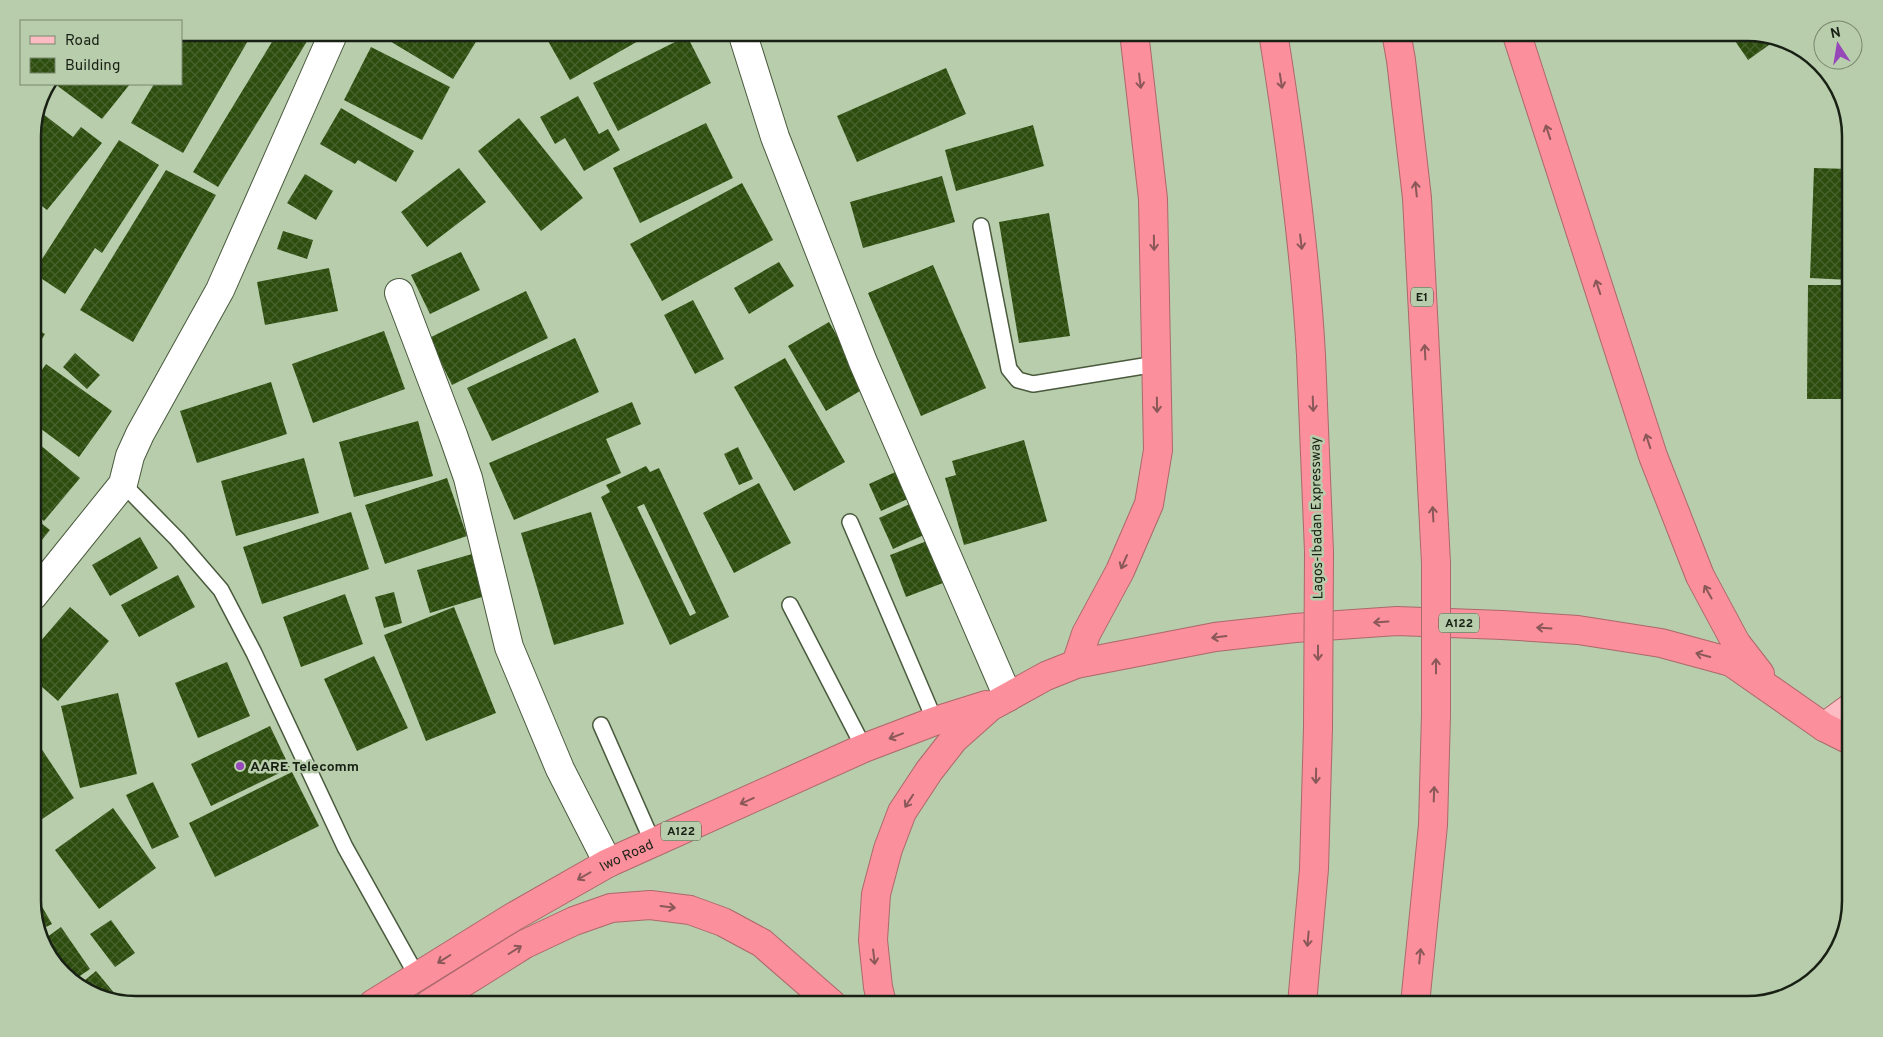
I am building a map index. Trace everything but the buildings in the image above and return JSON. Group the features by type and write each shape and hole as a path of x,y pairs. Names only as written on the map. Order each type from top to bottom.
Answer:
{"highway":[{"path":"1076,664 1086,634 1120,571 1149,504 1158,450 1153,199 1135,41"},
{"name":"Lagos-Ibadan Expressway","path":"1274,41 1284,102 1302,252 1311,354 1319,552 1318,728 1314,869 1303,996"},
{"name":"E1","path":"1398,41 1417,198 1436,563 1436,715 1433,825 1416,996"},
{"path":"1519,41 1653,456 1700,576 1736,643 1773,691"},
{"name":"A122","path":"880,996 872,940 876,894 888,849 902,812 929,771 954,739 990,707 1046,676 1076,664 1215,637 1295,628 1397,621 1578,630 1661,643 1731,662 1824,727 1842,736"},
{"name":"Iwo Road","path":"386,996 513,917 608,863 864,748 935,721 1008,697"},
{"path":"442,996 525,944 574,921 611,908 650,905 690,910 723,922 762,943 823,996"}],"main road":[{"path":"1824,727 1842,714"}],"street":[{"path":"41,586 123,484 130,456 140,434 220,290 330,41"},
{"path":"745,41 775,138 863,362 1008,697"},
{"path":"399,293 468,478 509,647 560,769 608,863"}],"lane":[{"path":"981,226 1009,369 1018,380 1033,384 1156,364"},
{"path":"123,484 177,539 221,590 254,653 345,847 417,976"},
{"path":"850,522 935,721"},
{"path":"790,605 864,748"},
{"path":"601,725 653,843"}],"place":[{"name":"AARE Telecomm","path":"240,766"}]}
